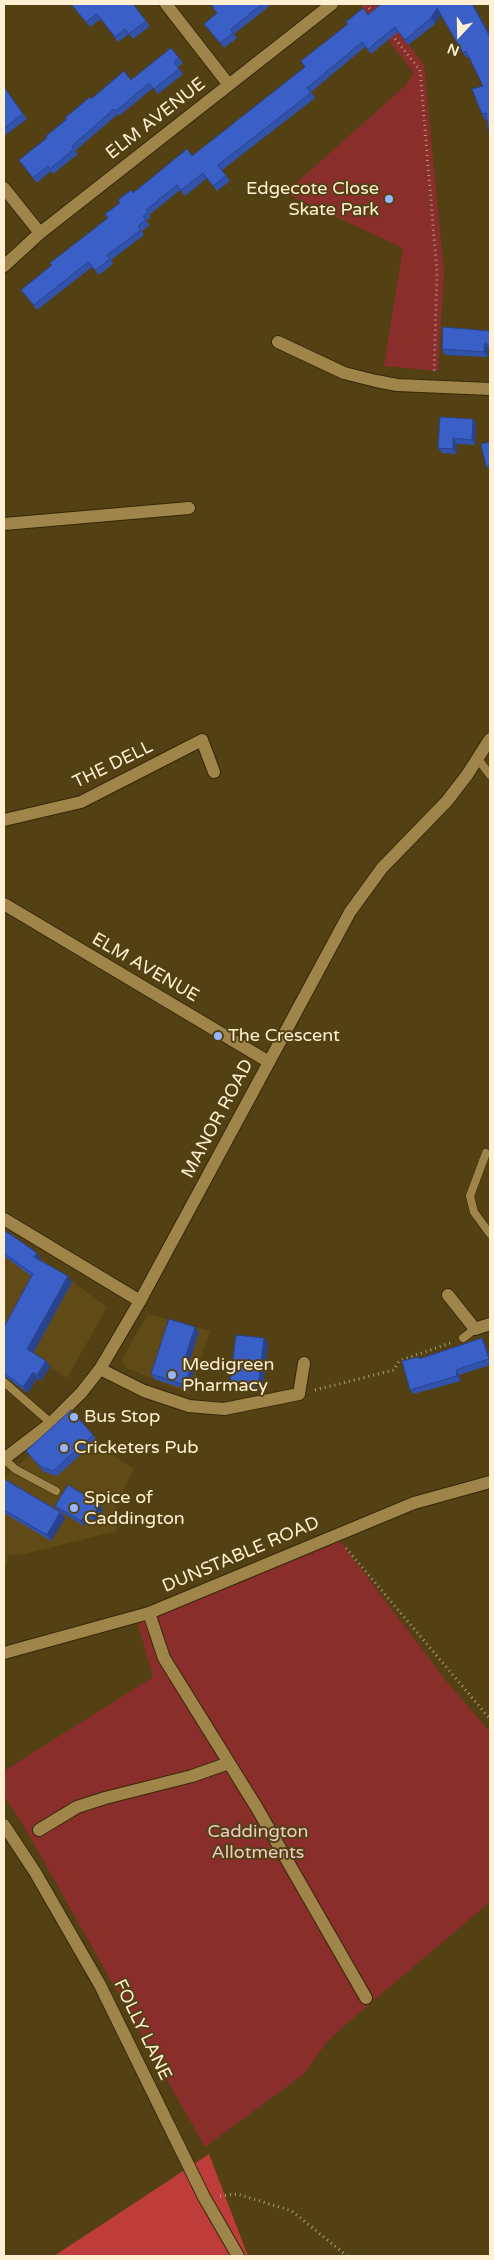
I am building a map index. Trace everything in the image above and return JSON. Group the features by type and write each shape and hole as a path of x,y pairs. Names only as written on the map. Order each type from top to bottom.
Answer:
{"street":[{"path":"166,4 229,84"},
{"name":"ELM AVENUE","path":"4,266 40,233 332,4"},
{"path":"4,188 40,233"},
{"path":"278,342 344,373 376,381 397,385 490,389"},
{"path":"4,524 189,508"},
{"name":"MANOR ROAD","path":"4,1459 50,1422 81,1393 100,1369 140,1301 350,912 382,868 447,801 478,759 490,739"},
{"name":"THE DELL","path":"4,820 82,802 202,740 214,772"},
{"name":"ELM AVENUE","path":"4,906 269,1062"},
{"path":"4,1219 140,1301"},
{"path":"448,1295 475,1329 490,1324"},
{"path":"100,1369 144,1391 189,1406 224,1409 299,1394 304,1363"},
{"name":"DUNSTABLE ROAD","path":"4,1653 149,1613 335,1534 414,1503 490,1482"},
{"path":"149,1613 164,1658 229,1763 366,1998"},
{"path":"39,1830 77,1807 104,1798 192,1776 229,1763"},
{"name":"FOLLY LANE","path":"4,1825 35,1872 100,1985 204,2197 238,2256"}],"lane":[{"path":"478,759 490,775"},
{"path":"486,1153 470,1196 474,1212 490,1234"},
{"path":"463,1338 475,1329"},
{"path":"4,1382 50,1422"},
{"path":"4,1459 15,1470 56,1491"}],"path":[{"path":"366,4 378,18"},
{"path":"390,33 420,70 436,272 434,374"},
{"path":"299,1394 394,1370 399,1361 463,1338"},
{"path":"335,1534 490,1719"},
{"path":"204,2197 237,2194 292,2211 347,2256"}],"shaded area":[{"path":"4,1234 16,1240 107,1307 67,1378 30,1353 4,1341"},
{"path":"148,1314 210,1331 189,1394 125,1367 121,1360"},
{"path":"75,1416 105,1450 134,1469 116,1506 117,1531 25,1554 9,1555 4,1570 4,1478"},
{"path":"209,2154 248,2256 54,2256"}],"green space":[{"path":"360,4 375,4 424,64 444,272 438,371 384,366 403,248 285,193 405,86 414,73"},
{"name":"Caddington Allotments","path":"335,1535 447,1682 490,1732 490,1902 346,2024 326,2043 304,2074 205,2147 21,1821 4,1796 4,1771 153,1677 138,1624"}],"building":[{"path":"71,4 133,4 146,21 129,34 125,29 115,37 97,14 86,22"},
{"path":"214,4 262,4 231,29 233,33 220,43 204,24 217,13 212,6"},
{"path":"381,4 472,4 490,37 490,141 486,113 482,114 472,89 483,86 466,51 463,53 437,8 431,18 405,40 395,27 368,49 362,42 307,88 311,93 218,165 226,176 213,186 203,173 181,190 177,185 146,210 148,212 143,216 146,220 138,226 141,230 107,255 110,259 95,270 88,262 34,305 21,290 52,265 50,263 108,218 105,214 120,203 118,200 131,190 133,193 187,149 192,156 305,67 301,61 348,24 346,22 363,8 368,15"},
{"path":"171,48 179,58 174,62 179,69 154,89 149,83 116,111 114,109 72,146 74,149 50,169 48,166 33,178 19,160 47,138 46,136 67,119 65,118 124,71 131,80"},
{"path":"4,87 23,114 4,128"},
{"path":"443,327 490,331 490,346 485,343 484,352 442,349"},
{"path":"440,417 473,419 472,440 453,438 453,449 438,448"},
{"path":"490,442 490,465 486,466 481,444"},
{"path":"4,1231 37,1253 34,1257 68,1276 27,1349 46,1361 37,1375 33,1372 23,1387 4,1373 4,1327 33,1274 4,1253"},
{"path":"169,1319 195,1327 183,1364 191,1366 185,1385 151,1374"},
{"path":"236,1335 264,1338 258,1386 230,1383"},
{"path":"482,1338 489,1359 456,1370 457,1376 410,1390 402,1361 419,1357 419,1359"},
{"name":"Cricketers Pub","path":"71,1410 93,1435 53,1471 40,1466 26,1451"},
{"path":"4,1479 60,1512 47,1535 4,1510"},
{"path":"68,1485 100,1504 92,1517 86,1513 81,1521 55,1506"}],"place":[{"name":"Edgecote Close Skate Park","path":"389,199"},
{"name":"The Crescent","path":"218,1036"},
{"name":"Medigreen Pharmacy","path":"172,1375"},
{"name":"Bus Stop","path":"74,1417"},
{"name":"Cricketers Pub","path":"64,1448"},
{"name":"Spice of Caddington","path":"74,1508"}]}
